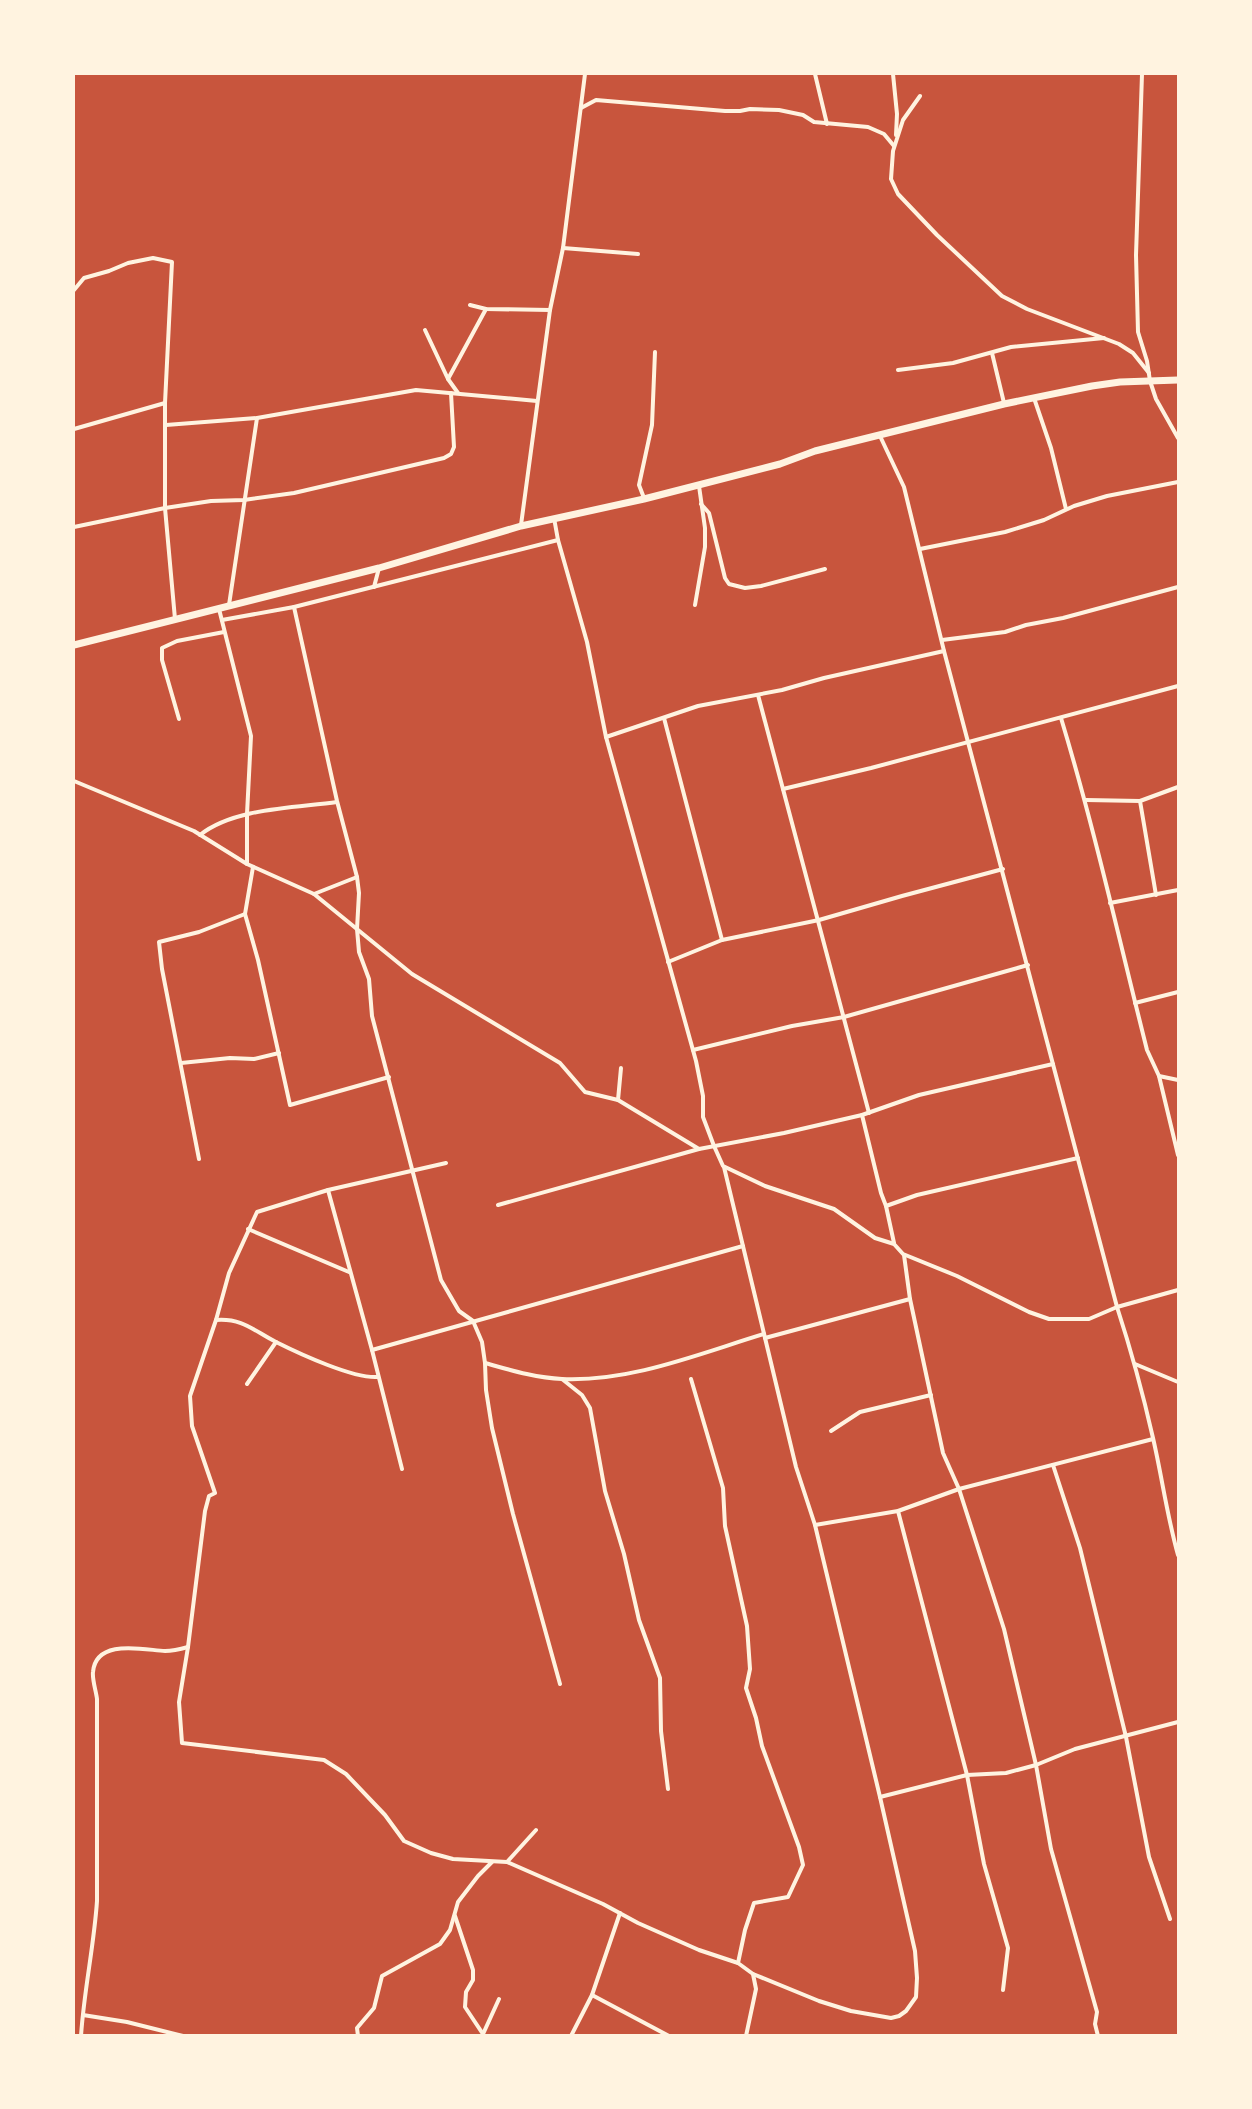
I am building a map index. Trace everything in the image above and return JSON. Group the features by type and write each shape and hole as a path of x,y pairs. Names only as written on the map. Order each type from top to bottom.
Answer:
{"highway":[{"path":"74,645 379,568 521,526 644,499 780,464 815,451 1004,404 1080,387 1149,377 1179,380"}],"street":[{"path":"521,526 550,310 563,248 585,74"},
{"path":"815,74 827,124"},
{"path":"893,74 897,114 891,179 898,194 925,224 1002,296 1028,309 1105,338 1133,353 1149,377"},
{"path":"1142,74 1136,255 1138,332 1156,399 1179,438"},
{"path":"894,146 903,120 920,96"},
{"path":"580,108 596,100 725,111 779,110 802,115 814,122 855,124 873,128 885,134 894,146"},
{"path":"563,248 638,254"},
{"path":"74,290 84,278 128,263 153,258 172,262 165,403 165,508 175,619"},
{"path":"470,305 486,309 550,310"},
{"path":"448,379 486,309"},
{"path":"425,330 448,379 458,394"},
{"path":"898,370 923,365 953,363 1011,347 1105,338"},
{"path":"644,499 639,485 652,425 655,352"},
{"path":"992,353 1004,404"},
{"path":"166,425 257,418 416,390 537,401"},
{"path":"74,527 165,508 294,493 444,458 451,454 454,447 451,393"},
{"path":"1034,398 1054,459 1066,509"},
{"path":"74,429 165,403"},
{"path":"229,605 257,418"},
{"path":"880,436 904,487 944,651 1135,1364 1153,1439 1167,1513 1179,1556"},
{"path":"920,549 1005,532 1107,496 1179,482"},
{"path":"695,606 705,547 699,485"},
{"path":"701,504 709,513 725,578 729,584 745,588 761,586 825,569"},
{"path":"446,1163 328,1190 257,1212 248,1229 229,1273 216,1320 190,1396 192,1426 215,1493 209,1497 205,1511 188,1647 178,1702 182,1743 324,1760 346,1774 385,1815 404,1841 442,1856 507,1862 603,1904 638,1923 699,1950 738,1963 753,1974 819,2001 851,2011 891,2018 899,2016 906,2011 916,1997 915,1952 880,1797 815,1525 795,1467 723,1166 704,1117 703,1096 693,1050 606,737 587,642 554,518"},
{"path":"222,620 294,607 558,540"},
{"path":"374,587 379,568"},
{"path":"942,640 1005,632 1179,586"},
{"path":"294,607 337,801 357,877 359,952 371,988 372,1017 441,1280 459,1311 473,1321 482,1342 492,1428 560,1684"},
{"path":"219,608 251,736 247,864"},
{"path":"179,719 162,660 162,648 177,641 224,632"},
{"path":"606,737 698,706 758,695 944,651"},
{"path":"783,789 1179,686"},
{"path":"758,695 869,1113"},
{"path":"664,718 722,940"},
{"path":"1061,718 1086,800 1147,1050 1159,1076 1179,1155"},
{"path":"74,780 200,835 247,864 314,894 412,974 560,1063 585,1092 618,1100 699,1149"},
{"path":"1086,800 1140,801 1179,787"},
{"path":"200,835 213,825 247,814 337,801"},
{"path":"1140,801 1156,895"},
{"path":"253,867 245,914 290,1105 389,1077"},
{"path":"668,962 722,940 819,920 1003,869"},
{"path":"314,894 357,877"},
{"path":"1110,903 1179,890"},
{"path":"199,1159 159,942 199,932 245,914"},
{"path":"693,1050 792,1026 844,1017 1028,965"},
{"path":"1135,1003 1179,992"},
{"path":"181,1063 230,1058 254,1059 279,1053"},
{"path":"498,1205 699,1149 862,1115 919,1095 1053,1064"},
{"path":"618,1100 621,1068"},
{"path":"1159,1076 1179,1080"},
{"path":"862,1115 894,1244 903,1254 957,1276 1029,1312 1049,1319 1089,1319 1118,1307 1179,1290"},
{"path":"886,1206 917,1195 1078,1158"},
{"path":"723,1166 765,1186 834,1209 875,1238 894,1244"},
{"path":"328,1190 402,1469"},
{"path":"248,1229 349,1272"},
{"path":"372,1350 743,1246"},
{"path":"903,1254 910,1299 943,1453 959,1489 1004,1629 1036,1766 1051,1849 1097,2012 1095,2024 1098,2036"},
{"path":"485,1363 528,1374 562,1379 633,1374 764,1336 910,1299"},
{"path":"216,1320 238,1321 276,1342 358,1376 378,1377"},
{"path":"247,1384 276,1342"},
{"path":"1135,1364 1179,1382"},
{"path":"562,1379 582,1395 590,1408 605,1491 624,1554 639,1620 660,1678 661,1731 668,1789"},
{"path":"691,1379 723,1488 725,1526 747,1626 750,1670 746,1688 762,1746 799,1847 803,1865 788,1897 754,1903 738,1963"},
{"path":"831,1431 860,1412 931,1395"},
{"path":"815,1525 898,1511 959,1489 1153,1439"},
{"path":"1053,1465 1080,1548 1126,1737 1149,1857 1170,1919"},
{"path":"898,1511 967,1775 984,1864 1008,1948 1003,1990"},
{"path":"81,2036 97,1901 95,1727 97,1699 92,1673 96,1661 105,1653 117,1648 168,1651 188,1647"},
{"path":"880,1797 967,1775 1006,1773 1036,1766 1075,1749 1179,1722"},
{"path":"507,1862 536,1830"},
{"path":"358,2036 357,2028 374,2008 382,1976 441,1944 450,1930 458,1902 478,1876 493,1862"},
{"path":"572,2036 592,1995 620,1913"},
{"path":"455,1916 473,1970 473,1980 466,1992 465,2007 483,2035"},
{"path":"746,2036 756,1989 753,1974"},
{"path":"592,1995 669,2036"},
{"path":"483,2035 499,1999"},
{"path":"82,2015 127,2022 183,2036"}]}
